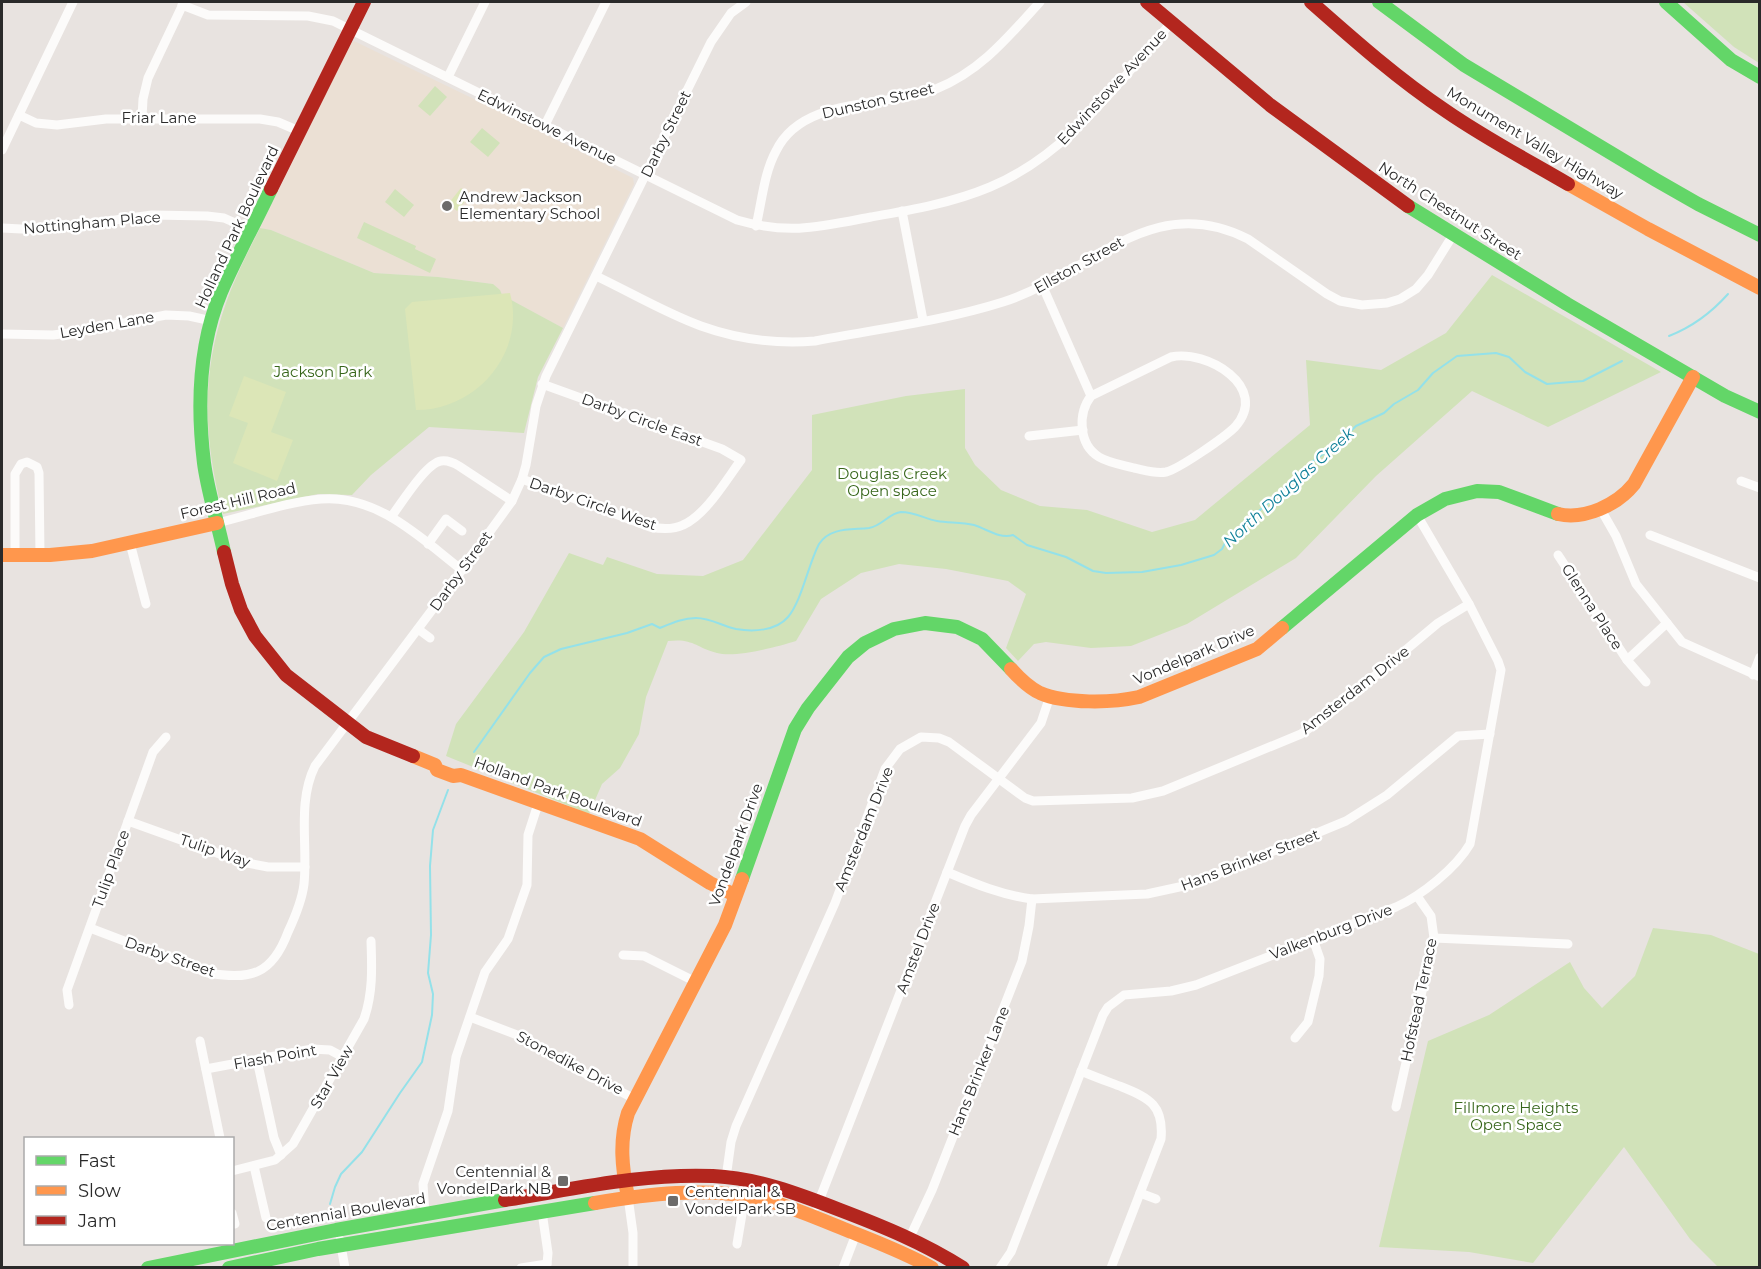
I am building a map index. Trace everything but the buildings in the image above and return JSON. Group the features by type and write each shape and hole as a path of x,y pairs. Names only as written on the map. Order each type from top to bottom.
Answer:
{"main road":[{"name":"Holland Park Boulevard","path":"364,2 221,293 212,321 201,376 200,429 204,464 232,584 244,617 255,636 286,675 347,724 379,744 435,765 438,770 453,776 461,775 640,839 706,882 735,895"},
{"name":"North Chestnut Street","path":"1147,2 1270,105 1362,174 1453,235 1736,402 1760,412"},
{"name":"Monument Valley Highway","path":"1311,2 1435,104 1580,192 1760,288"},
{"name":"Monument Valley Highway","path":"1379,2 1464,65 1656,180 1760,235"},
{"path":"1666,2 1731,60 1760,77"},
{"name":"Vondelpark Drive","path":"628,1197 621,1150 622,1130 635,1099 724,925 795,729 843,663 862,645 876,636 903,626 930,623 945,625 972,633 997,652 1031,688 1050,696 1131,699 1257,649 1417,515 1446,498 1486,491 1507,494 1568,516 1576,516 1622,498 1634,484 1693,376"},
{"name":"Forest Hill Road","path":"8,555 92,551 217,523"},
{"name":"Centennial Boulevard","path":"148,1268 335,1229 625,1182 669,1177 726,1178 762,1184 819,1202 910,1237 963,1268"},
{"name":"Centennial Boulevard","path":"229,1268 318,1249 628,1197 713,1192 777,1203 887,1245 932,1268"}],"street":[{"path":"2,150 73,2"},
{"path":"448,77 485,2"},
{"path":"545,125 606,2"},
{"name":"Darby Street","path":"90,928 208,973 243,976 267,966 282,949 302,895 306,797 309,780 315,766 512,501 522,479 542,384 711,42 731,14 746,2"},
{"name":"Dunston Street","path":"756,226 771,162 777,148 796,125 827,111 914,95 952,82 990,56 1040,2"},
{"path":"142,118 143,99 148,78 183,3"},
{"name":"Edwinstowe Avenue","path":"183,3 207,15 314,16 333,21 737,220 776,229 806,228 902,211 965,196 1018,173 1048,154 1094,111 1171,23"},
{"name":"Friar Lane","path":"19,114 36,123 57,126 93,120 142,118 260,119 278,122 299,131"},
{"path":"902,211 923,320"},
{"name":"Nottingham Place","path":"2,228 60,229 141,216 163,215 214,216 233,221 251,230"},
{"name":"Ellston Street","path":"596,276 698,325 720,333 749,339 797,342 815,341 964,314 1005,302 1043,287 1131,236 1165,226 1201,224 1233,232 1340,301 1376,305 1400,299 1416,289 1428,275 1453,235"},
{"path":"1043,287 1091,396"},
{"name":"Leyden Lane","path":"2,334 53,334 86,331 166,315 189,316 212,321"},
{"path":"1182,354 1204,359 1225,370 1242,387 1245,398 1244,409 1234,428 1178,468 1166,472 1154,472 1105,460 1091,450 1083,430 1083,410 1091,396 1171,357 1182,354"},
{"name":"Darby Circle East","path":"542,384 722,449 741,460"},
{"path":"1029,436 1083,430"},
{"name":"Darby Circle West","path":"522,479 650,527 670,528 682,526 693,519 710,501 741,460"},
{"path":"391,517 430,467 440,461 452,462 512,501"},
{"path":"8,555 15,474 21,464 27,462 37,467 39,473 40,555"},
{"path":"1741,481 1760,488"},
{"name":"Forest Hill Road","path":"217,523 322,499 362,503 391,517 462,570"},
{"path":"1600,508 1616,536 1636,584 1682,642 1756,676 1760,657"},
{"name":"Valkenburg Drive","path":"1000,1268 1011,1252 1108,1007 1124,995 1171,991 1196,986 1396,907 1417,896 1459,860 1470,844 1501,670 1469,604 1417,515"},
{"path":"428,544 446,519 462,531"},
{"path":"1650,535 1760,578"},
{"path":"130,543 146,604"},
{"name":"Glenna Place","path":"1558,555 1627,660 1646,682"},
{"name":"Amsterdam Drive","path":"726,1178 731,1142 736,1126 828,920 885,770 905,746 921,737 930,736 949,742 1025,798 1041,802 1132,798 1163,791 1301,734 1328,716 1438,623 1469,604"},
{"name":"Glenna Place","path":"1627,660 1667,623"},
{"path":"418,629 430,638"},
{"name":"Amstel Drive","path":"812,1216 971,814 1041,723 1050,696"},
{"name":"Hans Brinker Street","path":"947,872 992,891 1032,899 1147,894 1193,884 1346,821 1387,795 1458,736 1490,734"},
{"name":"Tulip Place","path":"69,1005 67,990 128,821 153,752 166,737"},
{"path":"425,1215 423,1184 448,1112 453,1066 486,972 508,939 527,885 528,834 538,804"},
{"name":"Tulip Way","path":"128,821 242,862 268,867 304,867"},
{"name":"Hofstead Terrace","path":"1396,1107 1434,938 1431,916 1417,896"},
{"name":"Hans Brinker Lane","path":"910,1237 932,1190 1022,961 1032,899"},
{"path":"1434,938 1568,944"},
{"path":"1295,1038 1308,1022 1319,976 1320,959 1313,939"},
{"name":"Star View","path":"234,1171 274,1160 293,1144 364,1019 372,980 371,941"},
{"path":"624,955 645,957 696,982"},
{"name":"Stonedike Drive","path":"470,1017 525,1038 555,1058 635,1099"},
{"path":"200,1041 220,1137"},
{"name":"Flash Point","path":"206,1069 323,1049 343,1057"},
{"path":"257,1060 274,1138 281,1155"},
{"path":"1081,1071 1142,1095 1157,1108 1162,1128 1161,1139 1112,1268"},
{"path":"254,1166 266,1218"},
{"path":"1140,1193 1156,1199"},
{"path":"737,1244 744,1196"},
{"name":"Vondelpark Drive","path":"628,1197 633,1233 633,1268"},
{"path":"521,1268 546,1266 548,1253 542,1212"},
{"path":"335,1229 341,1245 345,1268"},
{"path":"843,1268 856,1234"}],"shaded area":[{"name":"Andrew Jackson Elementary School","path":"354,41 633,178 634,184 563,328 505,299 493,284 438,277 374,273 271,230 260,228"}],"green space":[{"path":"1683,2 1759,2 1759,63 1734,47"},
{"path":"435,86 447,97 430,116 418,106"},
{"path":"482,128 500,143 488,157 470,142"},
{"path":"461,188 470,195 457,211 448,204"},
{"path":"395,189 414,205 404,217 385,202"},
{"path":"364,222 416,246 415,249 436,259 430,273 357,238"},
{"name":"Jackson Park","path":"260,228 271,230 374,273 438,277 493,284 502,295 563,328 538,377 524,433 429,427 371,475 352,495 318,494 223,514 209,434 209,382 212,356 230,293"},
{"name":"Douglas Creek Open space","path":"1492,275 1661,372 1548,427 1472,391 1376,476 1296,558 1187,624 1131,646 1091,648 1046,642 1034,644 1018,661 1006,648 1026,594 1008,581 946,569 899,564 861,573 821,599 796,641 756,651 725,654 710,651 689,642 668,641 646,697 639,734 620,768 602,784 589,814 446,756 456,724 524,632 569,553 603,565 607,557 657,574 703,576 743,560 812,470 812,415 906,396 965,389 965,448 975,465 1001,490 1040,506 1087,510 1152,532 1195,520 1310,425 1306,360 1381,370 1446,333"},
{"path":"510,293 513,315 511,336 492,374 477,389 459,400 438,407 416,410 405,309 412,302"},
{"path":"244,376 286,392 271,432 293,440 277,481 233,463 248,423 229,416"},
{"name":"Fillmore Heights Open Space","path":"1653,928 1711,935 1759,954 1759,1267 1718,1267 1690,1239 1624,1147 1533,1263 1469,1252 1379,1247 1428,1041 1489,1015 1570,962 1584,988 1602,1008 1635,976"}],"waterway":[{"name":"North Douglas Creek","path":"1669,336 1701,318 1728,294"},
{"name":"North Douglas Creek","path":"474,752 530,673 544,657 561,649 627,633 652,624 660,628 691,618 707,619 743,630 771,628 783,622 793,610 819,544 835,532 874,527 897,513 906,512 937,521 974,525 1003,536 1013,535 1027,545 1066,557 1093,571 1142,572 1181,565 1214,555 1222,549 1228,537 1279,494 1313,461 1334,447 1356,426 1384,413 1394,404 1418,390 1433,373 1457,356 1496,353 1509,357 1525,372 1547,384 1583,381 1622,361"},
{"name":"North Douglas Creek","path":"330,1204 341,1174 362,1152 422,1062 432,1015 433,994 428,973 433,830 448,790"}],"traffic: fast":[{"path":"1379,2 1464,65 1656,180 1760,235"},
{"path":"1666,2 1731,60 1760,77"},
{"path":"224,552 204,463 201,420 204,354 221,292 271,189"},
{"path":"1408,206 1567,304 1725,396 1760,412"},
{"path":"1282,628 1417,515 1445,499 1477,491 1499,492 1558,514"},
{"path":"742,879 795,729 808,708 848,657 865,643 894,629 925,623 957,627 982,639 1011,669"},
{"path":"148,1268 336,1230 505,1200"},
{"path":"229,1268 318,1249 595,1203"}],"traffic: slow":[{"path":"1568,184 1760,288"},
{"path":"1558,514 1589,513 1610,504 1627,492 1634,484 1693,377"},
{"path":"2,555 50,555 92,551 217,523"},
{"path":"1011,669 1032,688 1051,697 1076,701 1128,699 1139,697 1257,649 1282,628"},
{"path":"413,756 453,776 461,775 640,839 710,883 735,895"},
{"path":"628,1197 622,1155 623,1134 628,1113 725,925 742,879"},
{"path":"595,1203 697,1192 758,1198 791,1208 878,1242 932,1268"}],"traffic: jam":[{"path":"271,189 364,2"},
{"path":"1147,2 1270,105 1408,206"},
{"path":"1311,2 1428,99 1568,184"},
{"path":"224,552 241,610 255,636 286,675 366,737 413,756"},
{"path":"505,1200 635,1179 687,1176 729,1177 778,1188 856,1216 918,1243 963,1268"}],"place":[{"name":"Andrew Jackson Elementary School","path":"447,206"},
{"name":"Centennial & VondelPark NB","path":"563,1181"},
{"name":"Centennial & VondelPark SB","path":"673,1201"}]}
